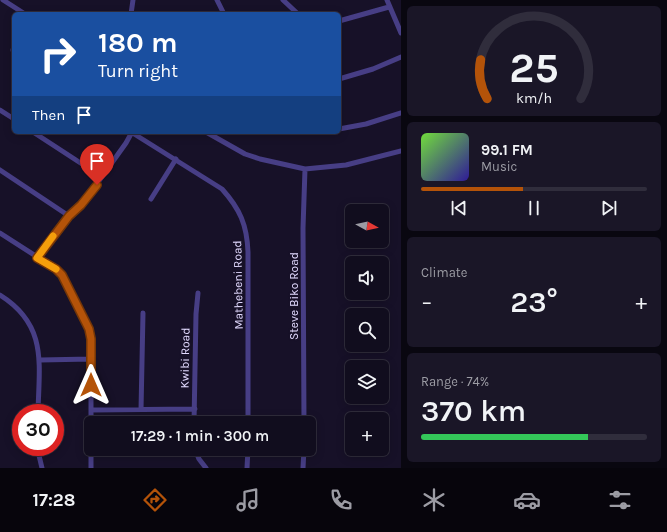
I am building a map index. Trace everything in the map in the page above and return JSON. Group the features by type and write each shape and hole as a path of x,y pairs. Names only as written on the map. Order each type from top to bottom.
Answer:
{"street":[{"path":"3,0 22,12"},
{"path":"131,12 134,0"},
{"path":"217,0 223,12"},
{"path":"283,0 296,12"},
{"path":"387,0 401,33"},
{"path":"341,20 389,7"},
{"path":"341,78 374,69 401,57"},
{"path":"0,110 12,118"},
{"path":"341,129 366,124 401,113"},
{"path":"36,134 102,177"},
{"path":"37,258 69,216 84,201 131,134"},
{"name":"Mathebeni Road","path":"135,134 222,189 229,197 245,225 248,252 248,416"},
{"path":"210,134 245,154 304,170 346,165 401,151"},
{"path":"150,199 176,160"},
{"path":"0,170 69,216"},
{"name":"Steve Biko Road","path":"304,170 304,416"},
{"path":"0,233 56,269 64,278 90,333 91,468"},
{"name":"Kwibi Road","path":"194,416 196,314 198,293"},
{"path":"0,294 13,303 26,317 36,340 40,360 38,404"},
{"path":"141,410 143,313"},
{"path":"40,360 91,359"},
{"path":"91,410 194,410"},
{"path":"39,456 42,468"},
{"path":"198,456 206,468"},
{"path":"248,456 248,468"},
{"path":"304,456 304,468"}],"slow traffic":[{"path":"53,236 37,258 56,269"}],"route":[{"path":"91,385 91,339 89,329 62,275 56,269 37,258 69,216 81,205 97,185"}]}
